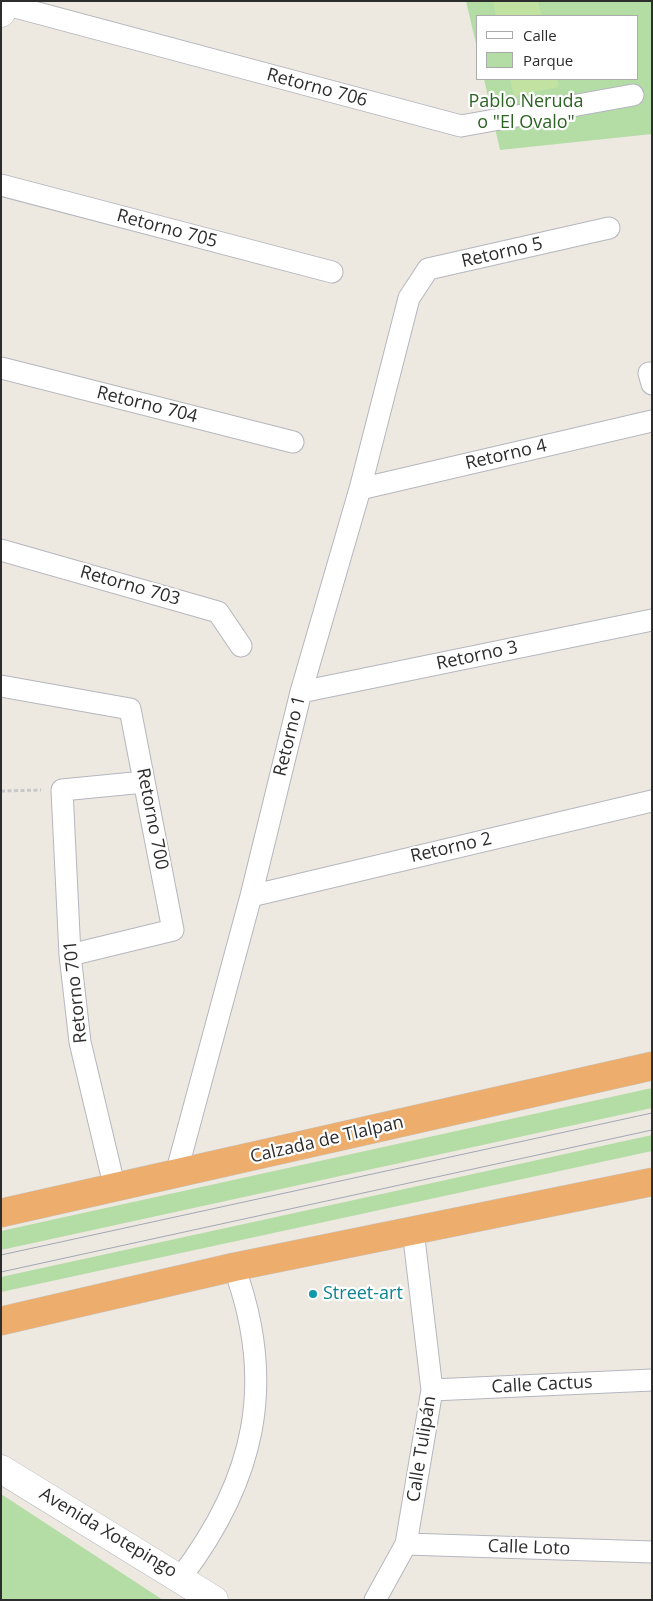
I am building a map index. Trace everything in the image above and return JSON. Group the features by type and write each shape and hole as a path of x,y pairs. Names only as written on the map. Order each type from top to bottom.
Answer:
{"highway":[{"name":"Calzada de Tlalpan","path":"1,1213 115,1189 652,1066"},
{"path":"1,1321 234,1267 652,1182"}],"street":[{"name":"Retorno 706","path":"4,6 461,126 633,95"},
{"name":"Retorno 705","path":"1,185 332,272"},
{"name":"Retorno 5","path":"410,298 428,270 609,228"},
{"name":"Retorno 1","path":"176,1174 251,896 301,692 360,489 410,298"},
{"name":"Retorno 704","path":"1,368 292,442"},
{"name":"Retorno 4","path":"360,489 652,421"},
{"name":"Retorno 703","path":"1,550 218,612 242,646"},
{"name":"Retorno 3","path":"301,692 652,620"},
{"name":"Retorno 700","path":"1,686 130,709 173,930 70,955"},
{"path":"62,790 144,782"},
{"name":"Retorno 701","path":"62,790 70,955 80,1042 115,1189"},
{"name":"Retorno 2","path":"251,896 652,801"},
{"name":"Calle Tulipán","path":"375,1600 406,1544 432,1390 413,1230"},
{"path":"181,1577 199,1553 238,1480 252,1427 256,1394 253,1337 245,1298 234,1267"},
{"name":"Calle Cactus","path":"432,1390 652,1380"},
{"name":"Avenida Xotepingo","path":"1,1469 181,1577 214,1600"},
{"name":"Calle Loto","path":"406,1544 652,1552"}],"path":[{"path":"1,791 62,790"}],"green space":[{"name":"Pablo Neruda o \"El Ovalo\"","path":"466,1 652,1 652,134 500,150 484,80 638,80 638,15 476,15 476,44"},
{"path":"493,1 538,1 542,15 496,15"},
{"path":"510,80 557,80 559,87 514,96"},
{"path":"652,1088 652,1108 1,1250 1,1231"},
{"path":"652,1135 652,1151 1,1292 1,1277"},
{"path":"1,1494 163,1600 1,1600"}],"tram line":[{"path":"1,1255 652,1113"},
{"path":"1,1272 652,1130"}],"place":[{"name":"Street-art","path":"313,1294"}]}
